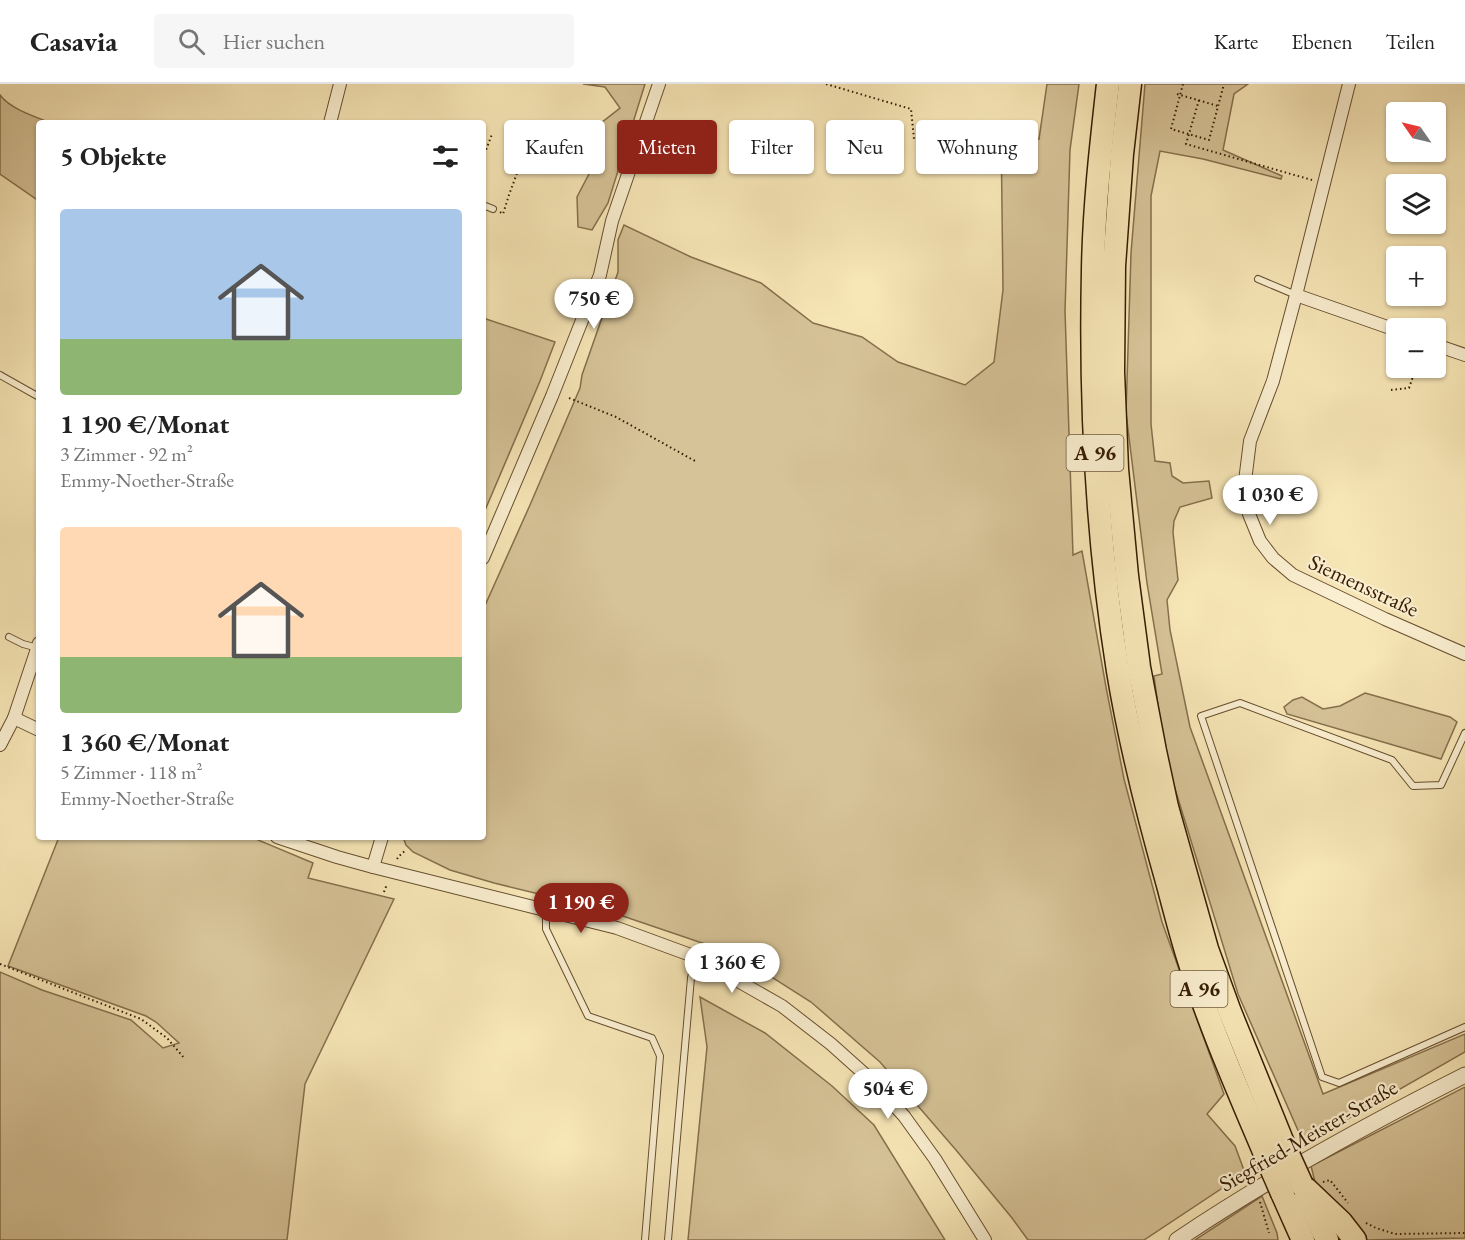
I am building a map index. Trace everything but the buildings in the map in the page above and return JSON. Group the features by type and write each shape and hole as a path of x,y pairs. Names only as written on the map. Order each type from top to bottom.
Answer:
{"highway":[{"name":"A 96","path":"1108,84 1100,153 1093,268 1092,373 1096,474 1118,671 1149,818 1187,955 1210,1019 1274,1148 1302,1187 1327,1240"},
{"name":"A 96","path":"1130,84 1122,154 1114,266 1113,372 1117,469 1127,576 1139,667 1167,807 1207,949 1274,1148"},
{"name":"A 96","path":"1302,1187 1303,1240"},
{"path":"1277,1236 1302,1187 1341,1222 1359,1231"}],"street":[{"path":"331,120 340,84"},
{"path":"486,551 552,396 600,275 612,221 659,84"},
{"name":"Siemensstraße","path":"1349,84 1273,381 1250,441 1244,489 1249,514 1260,542 1273,558 1293,575 1465,654"},
{"path":"1296,295 1386,326"},
{"path":"1446,348 1465,355"},
{"path":"0,745 14,718 36,652"},
{"path":"14,718 36,729"},
{"path":"286,840 373,867 617,928 696,957 782,1006 831,1044 869,1078 904,1116 935,1159 985,1240"},
{"path":"373,867 380,840"},
{"name":"Siegfried-Meister-Straße","path":"1177,1240 1312,1155 1393,1111 1465,1076"}],"lane":[{"path":"486,206 492,209"},
{"path":"1258,279 1296,295"},
{"path":"0,375 36,396"},
{"path":"9,637 23,644 36,646"},
{"path":"1465,733 1440,785 1413,786 1392,760 1240,703 1201,716 1322,1077 1339,1083 1465,1027"},
{"path":"546,910 546,928 588,1016 652,1038 660,1056 645,1240"},
{"path":"668,1240 691,978 696,957"}],"path":[{"path":"826,84 911,109 914,139 916,140"},
{"path":"1183,84 1178,95 1171,129 1209,140 1224,84"},
{"path":"1178,95 1218,106"},
{"path":"1199,100 1186,144 1323,183"},
{"path":"486,150 492,134"},
{"path":"492,209 503,214 517,174"},
{"path":"1391,390 1409,388 1412,378"},
{"path":"569,398 616,417 695,461"},
{"path":"0,964 141,1019 167,1038 185,1059"},
{"path":"1302,1187 1330,1180 1350,1205"},
{"path":"1258,1196 1277,1236"},
{"path":"1359,1231 1376,1228 1395,1234 1465,1233"}],"shaded area":[{"path":"583,84 645,84 634,120 617,120 617,174 608,203 592,230 578,227 577,197 589,174 605,174 605,120 620,108 605,87"},
{"path":"1047,84 1079,84 1070,150 1065,311 1073,555 1082,551 1124,779 1162,922 1224,1094 1207,1114 1235,1146 1245,1173 1144,1240 1028,1240 956,1150 880,1062 811,1002 748,962 708,945 605,910 450,870 413,852 404,840 486,840 486,603 580,388 582,375 618,272 618,240 624,225 691,257 761,283 813,323 862,337 898,362 965,385 994,362 1003,290 1002,174 1038,174 1038,139"},
{"path":"1145,84 1248,84 1234,94 1223,150 1282,176 1281,179 1203,159 1160,151 1151,196 1151,424 1155,461 1170,463 1172,476 1183,483 1209,481 1212,498 1180,507 1174,521 1178,580 1167,600 1170,630 1190,727 1323,1094 1465,1034 1465,1052 1304,1144 1238,994 1165,756 1154,676 1162,674 1147,583 1126,413 1131,253"},
{"path":"0,95 17,108 44,120 36,120 36,199 0,174"},
{"path":"486,319 555,342 486,508"},
{"path":"1365,693 1450,717 1457,722 1441,759 1287,714 1284,707 1302,697 1323,709 1340,706"},
{"path":"58,840 258,840 313,863 308,878 394,899 305,1084 287,1240 0,1240 0,972 42,990 131,1020 163,1048 179,1043 146,1016 8,966"},
{"path":"700,997 765,1033 832,1086 874,1125 945,1240 688,1240 707,1047"},
{"path":"1465,1087 1465,1238 1365,1240 1316,1186 1311,1166"},
{"path":"1262,1196 1278,1240 1195,1240"}]}
